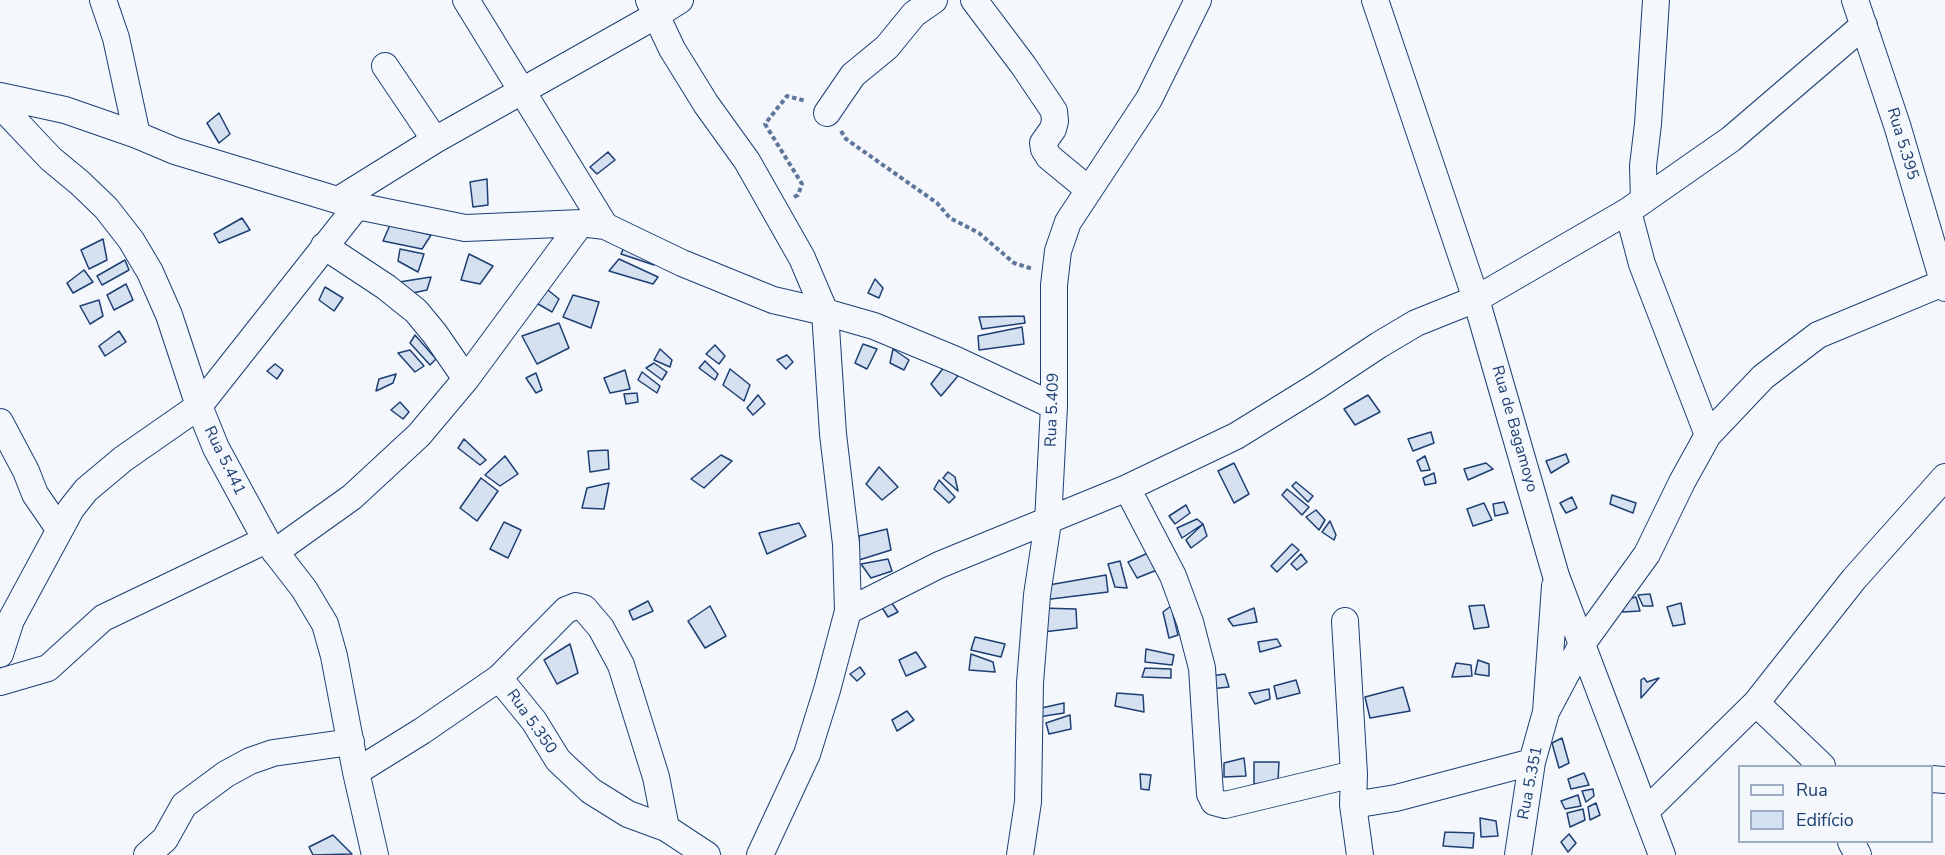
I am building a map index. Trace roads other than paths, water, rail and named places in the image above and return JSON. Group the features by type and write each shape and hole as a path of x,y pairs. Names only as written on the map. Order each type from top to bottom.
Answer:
{"street":[{"path":"103,0 116,38 137,135"},
{"path":"466,0 522,90 593,224"},
{"path":"0,654 5,614 71,509 86,490 123,459 199,406 324,246 348,202 435,140 522,90 652,8 680,0"},
{"path":"827,113 853,75 887,47 914,14 934,0"},
{"path":"974,0 1054,111 1053,129 1043,143 1044,149 1049,156 1089,190"},
{"name":"Rua 5.409","path":"1020,855 1028,802 1030,683 1037,595 1048,522 1054,406 1055,275 1058,251 1068,222 1149,99 1197,0"},
{"name":"Rua de Bagamoyo","path":"1375,0 1476,299 1556,576 1662,855"},
{"path":"1656,0 1648,124 1636,205 1642,264 1708,435"},
{"name":"Rua 5.395","path":"1856,0 1897,125 1944,286"},
{"path":"652,8 672,49 700,95 747,161 802,258 825,312 833,434 846,544 848,611 807,754 760,855"},
{"path":"848,611 939,565 1127,488 1236,436 1416,323 1476,299 1636,205 1731,139 1864,25"},
{"path":"385,66 435,140"},
{"path":"0,96 65,110 137,135 175,152 348,202 465,228 593,224 773,300 874,326 956,360 1054,406"},
{"name":"Rua 5.441","path":"0,105 51,159 106,208 131,240 150,272 169,315 199,406 216,448 271,546 304,589 325,624 334,656 356,772 375,855"},
{"path":"0,682 48,668 103,618 271,546 352,497 419,435 593,224"},
{"path":"324,246 386,286 416,311 466,379"},
{"path":"1546,712 1582,644 1647,554 1708,435 1764,377 1818,335 1944,286"},
{"path":"0,422 26,471 35,494 59,529"},
{"path":"1646,811 1756,703 1854,579 1945,477"},
{"path":"1127,488 1173,576 1190,622 1202,668 1210,794 1214,802 1225,805 1354,774"},
{"path":"1546,712 1556,576"},
{"path":"499,678 566,610 576,606 584,608 601,628 621,665 656,777 666,828"},
{"path":"1345,621 1354,774 1353,805 1360,855"},
{"name":"Rua 5.350","path":"356,772 422,731 499,678 534,721 558,760 591,791 628,814 666,828 707,855"},
{"path":"1756,703 1821,765"},
{"name":"Rua 5.351","path":"1518,855 1532,762 1546,712"},
{"path":"147,855 165,838 184,805 226,774 250,761 273,753 351,742"},
{"path":"1353,805 1396,798 1532,762"}]}
